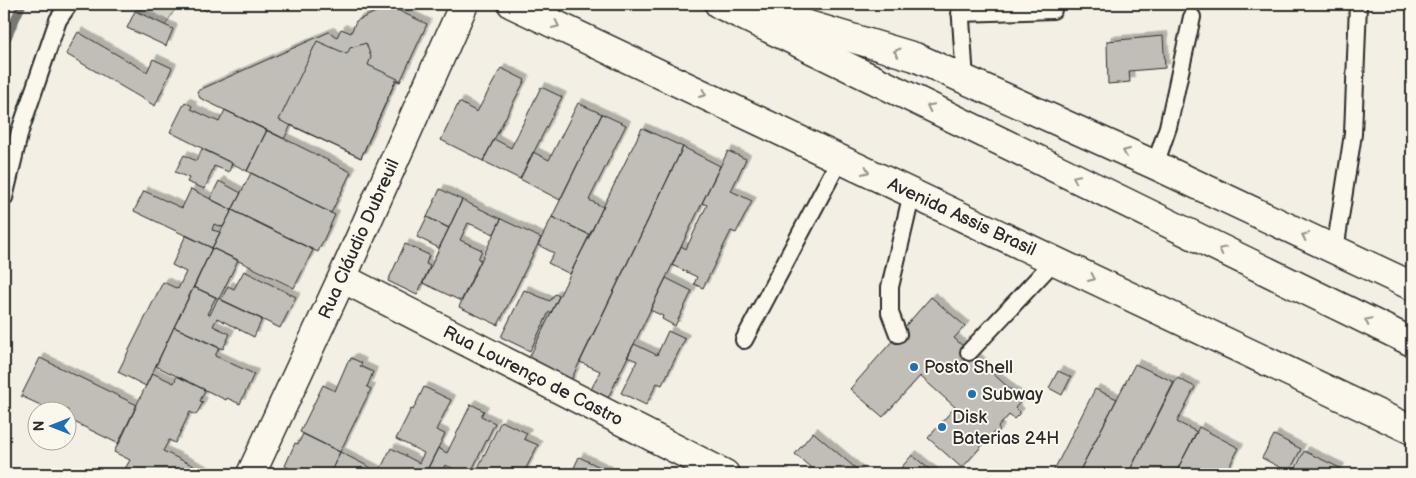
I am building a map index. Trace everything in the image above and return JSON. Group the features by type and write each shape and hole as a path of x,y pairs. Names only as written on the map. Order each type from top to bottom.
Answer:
{"main road":[{"name":"Rua Cláudio Dubreuil","path":"251,474 342,278 464,4"},
{"name":"Avenida Assis Brasil","path":"512,4 1412,430"},
{"path":"719,4 1412,342"},
{"path":"738,4 779,10 915,57 1155,165 1412,286"},
{"name":"Rua Lourenço de Castro","path":"342,278 725,474"}],"lane":[{"path":"4,198 20,131 58,20 69,4"},
{"path":"1335,250 1353,134 1358,4"},
{"path":"965,80 960,8 1053,10"},
{"path":"1155,165 1168,127 1192,17"},
{"path":"744,340 840,159"},
{"path":"898,334 890,313 890,287 912,193"},
{"path":"969,352 1055,260"}],"shaded area":[{"path":"125,4 178,4 165,26"}],"building":[{"path":"194,4 212,4 207,11"},
{"path":"898,4 946,4 946,5 898,6"},
{"path":"389,6 427,24 400,82 396,80 361,158 291,125 284,139 200,98 197,91 329,32 337,37 341,29 351,33 356,21"},
{"path":"135,11 173,29 166,46 127,28"},
{"path":"78,32 147,72 153,59 172,68 155,106 66,54"},
{"path":"1163,36 1165,68 1129,71 1130,82 1108,84 1107,41"},
{"path":"317,41 347,54 350,48 366,43 371,57 368,65 400,80 400,82 396,80 361,158 279,120"},
{"path":"501,68 525,80 483,161 441,140 459,102 477,112"},
{"path":"541,87 562,97 520,179 483,161 494,139 511,148"},
{"path":"185,102 192,106 191,109 219,122 225,110 267,130 247,171 170,132"},
{"path":"578,103 602,114 560,200 520,179 533,152 549,160"},
{"path":"602,114 626,125 589,200 603,207 590,235 552,217"},
{"path":"642,128 683,147 569,384 526,364"},
{"path":"267,130 351,172 331,213 247,171"},
{"path":"683,147 720,166 606,402 589,394 600,371 580,362"},
{"path":"202,149 232,163 229,172 214,166 205,189 187,182 189,178 175,172 184,155 196,161"},
{"path":"728,151 746,159 731,191 752,201 736,233 731,231 703,288 694,284 697,277 672,265 681,246 686,249 707,205 702,203"},
{"path":"251,173 335,215 318,252 232,210"},
{"path":"219,181 241,193 232,210 210,199"},
{"path":"191,189 232,210 223,227 214,224 212,230 220,232 212,248 134,211 144,191 182,208"},
{"path":"440,189 462,200 449,228 427,217"},
{"path":"462,200 501,219 494,234 468,223 460,240 482,250 478,259 481,260 461,301 423,283"},
{"path":"232,210 313,250 294,288 212,248"},
{"path":"427,217 449,228 439,248 417,237"},
{"path":"552,217 590,235 570,274 548,263 554,253 538,245"},
{"path":"501,219 541,238 498,325 459,307"},
{"path":"186,235 212,248 146,386 118,372 163,282 178,289 186,272 172,265"},
{"path":"405,244 429,255 426,264 430,266 417,295 388,281"},
{"path":"212,248 238,260 219,299 194,287"},
{"path":"244,271 296,297 280,328 221,300 228,286 234,289"},
{"path":"666,278 692,291 675,326 662,319 663,316 650,310"},
{"path":"194,287 216,297 207,314 210,315 218,298 262,319 254,337 217,318 213,326 230,334 223,349 174,327"},
{"path":"524,290 550,301 555,294 559,296 530,351 501,337"},
{"path":"931,297 965,326 954,338 1022,400 1015,408 1020,413 1014,419 1009,415 998,427 1000,430 997,434 994,432 962,468 928,438 955,407 920,376 883,417 850,389"},
{"path":"174,327 219,348 215,356 254,374 240,404 227,398 226,400 156,366"},
{"path":"668,331 685,339 662,385 657,383 646,405 621,393 637,361 627,357 634,344 657,355"},
{"path":"40,358 137,405 119,444 78,424 78,400 30,400 21,396"},
{"path":"351,358 362,363 360,366 373,372 367,387 371,389 340,452 300,432 323,385 335,391"},
{"path":"1135,364 1174,382 1128,474 1078,474"},
{"path":"1058,371 1071,377 1062,395 1049,388"},
{"path":"152,373 174,383 177,376 205,390 200,401 203,402 196,415 190,412 175,443 169,440 163,451 206,472 205,474 122,474 130,460 114,452"},
{"path":"1177,378 1195,387 1177,422 1197,432 1175,474 1128,474"},
{"path":"424,387 451,400 436,430 445,434 425,474 384,474 379,472 391,448 419,463 424,453 396,439"},
{"path":"1095,389 1117,399 1078,474 1052,474"},
{"path":"471,404 484,411 481,416 495,423 470,474 445,465 441,474 425,474 438,448 447,453"},
{"path":"501,421 527,433 524,439 538,445 523,474 500,474 488,469 485,474 475,474"},
{"path":"1199,427 1239,448 1225,474 1175,474"},
{"path":"813,432 860,472 858,474 818,474 795,454"},
{"path":"303,434 340,452 330,474 293,474 294,471 285,466 295,443 298,444"},
{"path":"1274,435 1301,449 1289,472 1262,458"},
{"path":"1304,451 1340,468 1337,474 1293,474"},
{"path":"340,452 379,472 378,474 330,474"},
{"path":"912,455 935,474 896,474"},
{"path":"579,457 608,471 606,474 571,474"}],"waterway":[{"path":"4,44 22,4"}],"place":[{"name":"Posto Shell","path":"914,367"},
{"name":"Subway","path":"972,394"},
{"name":"Disk Baterias 24H","path":"942,427"}]}
